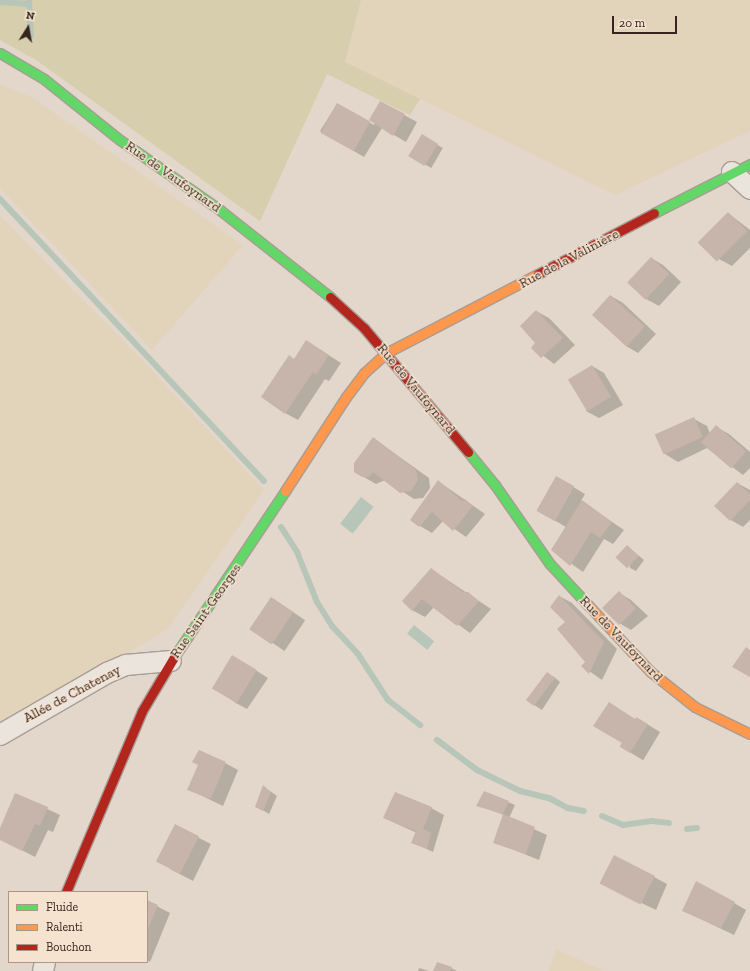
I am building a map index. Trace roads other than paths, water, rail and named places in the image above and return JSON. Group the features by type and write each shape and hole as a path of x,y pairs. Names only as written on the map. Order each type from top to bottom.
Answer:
{"street":[{"name":"Rue de Vaufoynard","path":"0,53 44,79 120,140 220,210 305,275 364,328 495,485 537,547 592,611 651,672 673,691 695,707 750,734"},
{"name":"Rue de Vaufoynard","path":"0,62 44,79"},
{"name":"Rue de la Valinière","path":"386,353 500,296 583,249 741,168"},
{"path":"741,168 750,189"},
{"name":"Rue Saint-Georges","path":"66,891 134,728 171,661 232,574 346,397 364,373 386,353"},
{"name":"Allée de Chatenay","path":"0,735 107,673 126,665 171,661"}],"waterway":[{"path":"29,0 31,36"},
{"path":"0,2 29,4"},
{"path":"0,199 264,481"},
{"path":"281,527 297,552 317,602 332,626 358,654 388,700 420,725"},
{"path":"437,740 477,770 520,791 549,798 568,808 584,811"},
{"path":"602,816 623,825 651,821 669,823"},
{"path":"687,829 697,828"}]}
